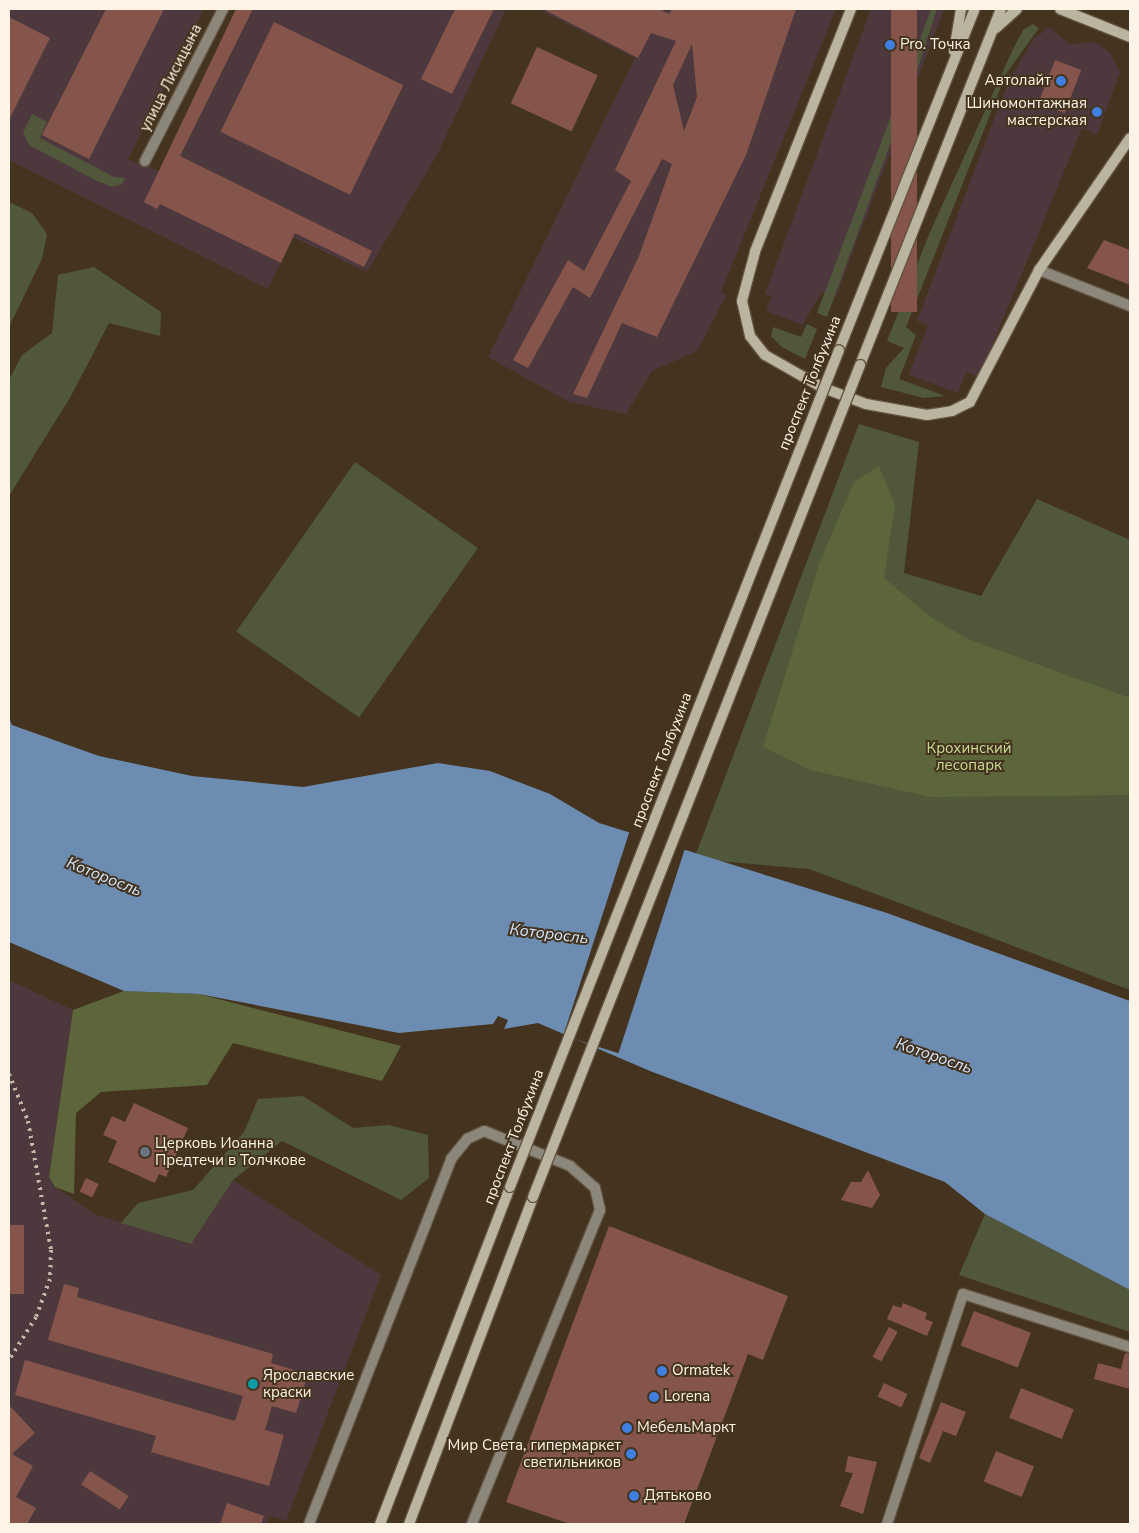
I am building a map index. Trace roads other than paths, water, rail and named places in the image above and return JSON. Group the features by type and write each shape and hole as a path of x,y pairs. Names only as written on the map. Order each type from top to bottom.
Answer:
{"main road":[{"path":"851,9 745,283 743,318 750,336 785,370 821,387 896,410 927,415 952,411 970,402 984,382 1039,270 1130,138"},
{"path":"950,75 961,9"},
{"name":"проспект Толбухина","path":"380,1524 510,1187 975,9"},
{"path":"409,1524 533,1197 1001,9"},
{"path":"988,41 1001,20 1017,9"},
{"path":"1060,9 1130,37"}],"street":[{"name":"улица Лисицына","path":"145,161 223,9"},
{"path":"1039,270 1130,306"},
{"path":"309,1524 451,1159 467,1139 484,1131 570,1166 595,1188 600,1210 472,1524"},
{"path":"888,1524 963,1294 1130,1347"}],"water":[{"name":"Которосль","path":"9,718 12,725 99,756 192,776 303,787 438,763 490,771 550,794 599,823 887,913 1130,1001 1130,1290 985,1214 945,1182 650,1071 538,1023 504,1029 508,1020 498,1016 493,1024 399,1033 199,994 124,991 9,942"}],"railway":[{"path":"9,1074 28,1121 51,1250 50,1279 36,1317 9,1360"}],"place":[{"name":"Pro. Точка","path":"890,45"},
{"name":"Автолайт","path":"1061,81"},
{"name":"Шиномонтажная мастерская","path":"1097,112"},
{"name":"Церковь Иоанна Предтечи в Толчкове","path":"145,1152"},
{"name":"Ormatek","path":"662,1371"},
{"name":"Ярославские краски","path":"253,1384"},
{"name":"Lorena","path":"654,1397"},
{"name":"МебельМаркт","path":"627,1428"},
{"name":"Мир Света, гипермаркет светильников","path":"631,1454"},
{"name":"Дятьково","path":"634,1496"}],"park label":[{"name":"Крохинский лесопарк","path":"969,756"}]}
